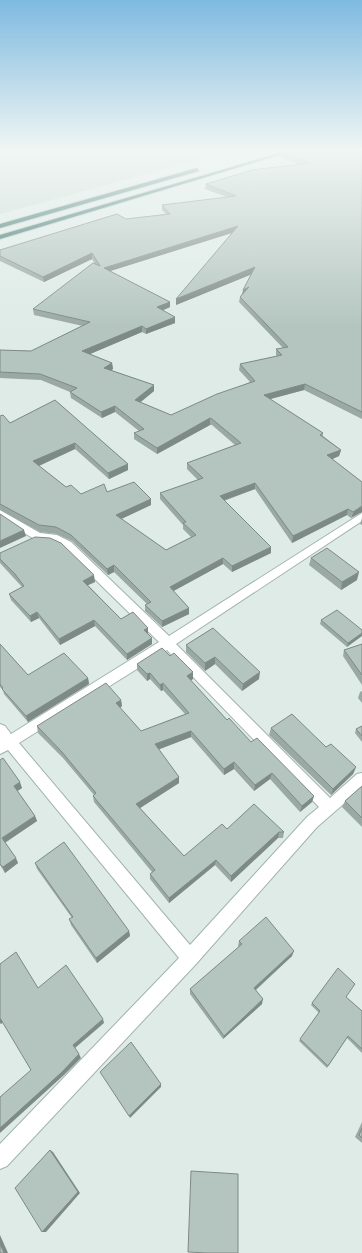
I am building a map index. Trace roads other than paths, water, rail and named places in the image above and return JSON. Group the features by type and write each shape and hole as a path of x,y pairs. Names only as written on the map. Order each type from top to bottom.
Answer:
{"highway":[{"path":"0,226 54,210"},
{"path":"0,237 90,210"}],"street":[{"path":"0,513 22,528 38,536 53,538 67,545 168,642 329,807"},
{"path":"190,958 3,740 168,642 362,516"},
{"path":"25,542 38,536"},
{"path":"0,1159 190,958 312,822 362,779"}]}
